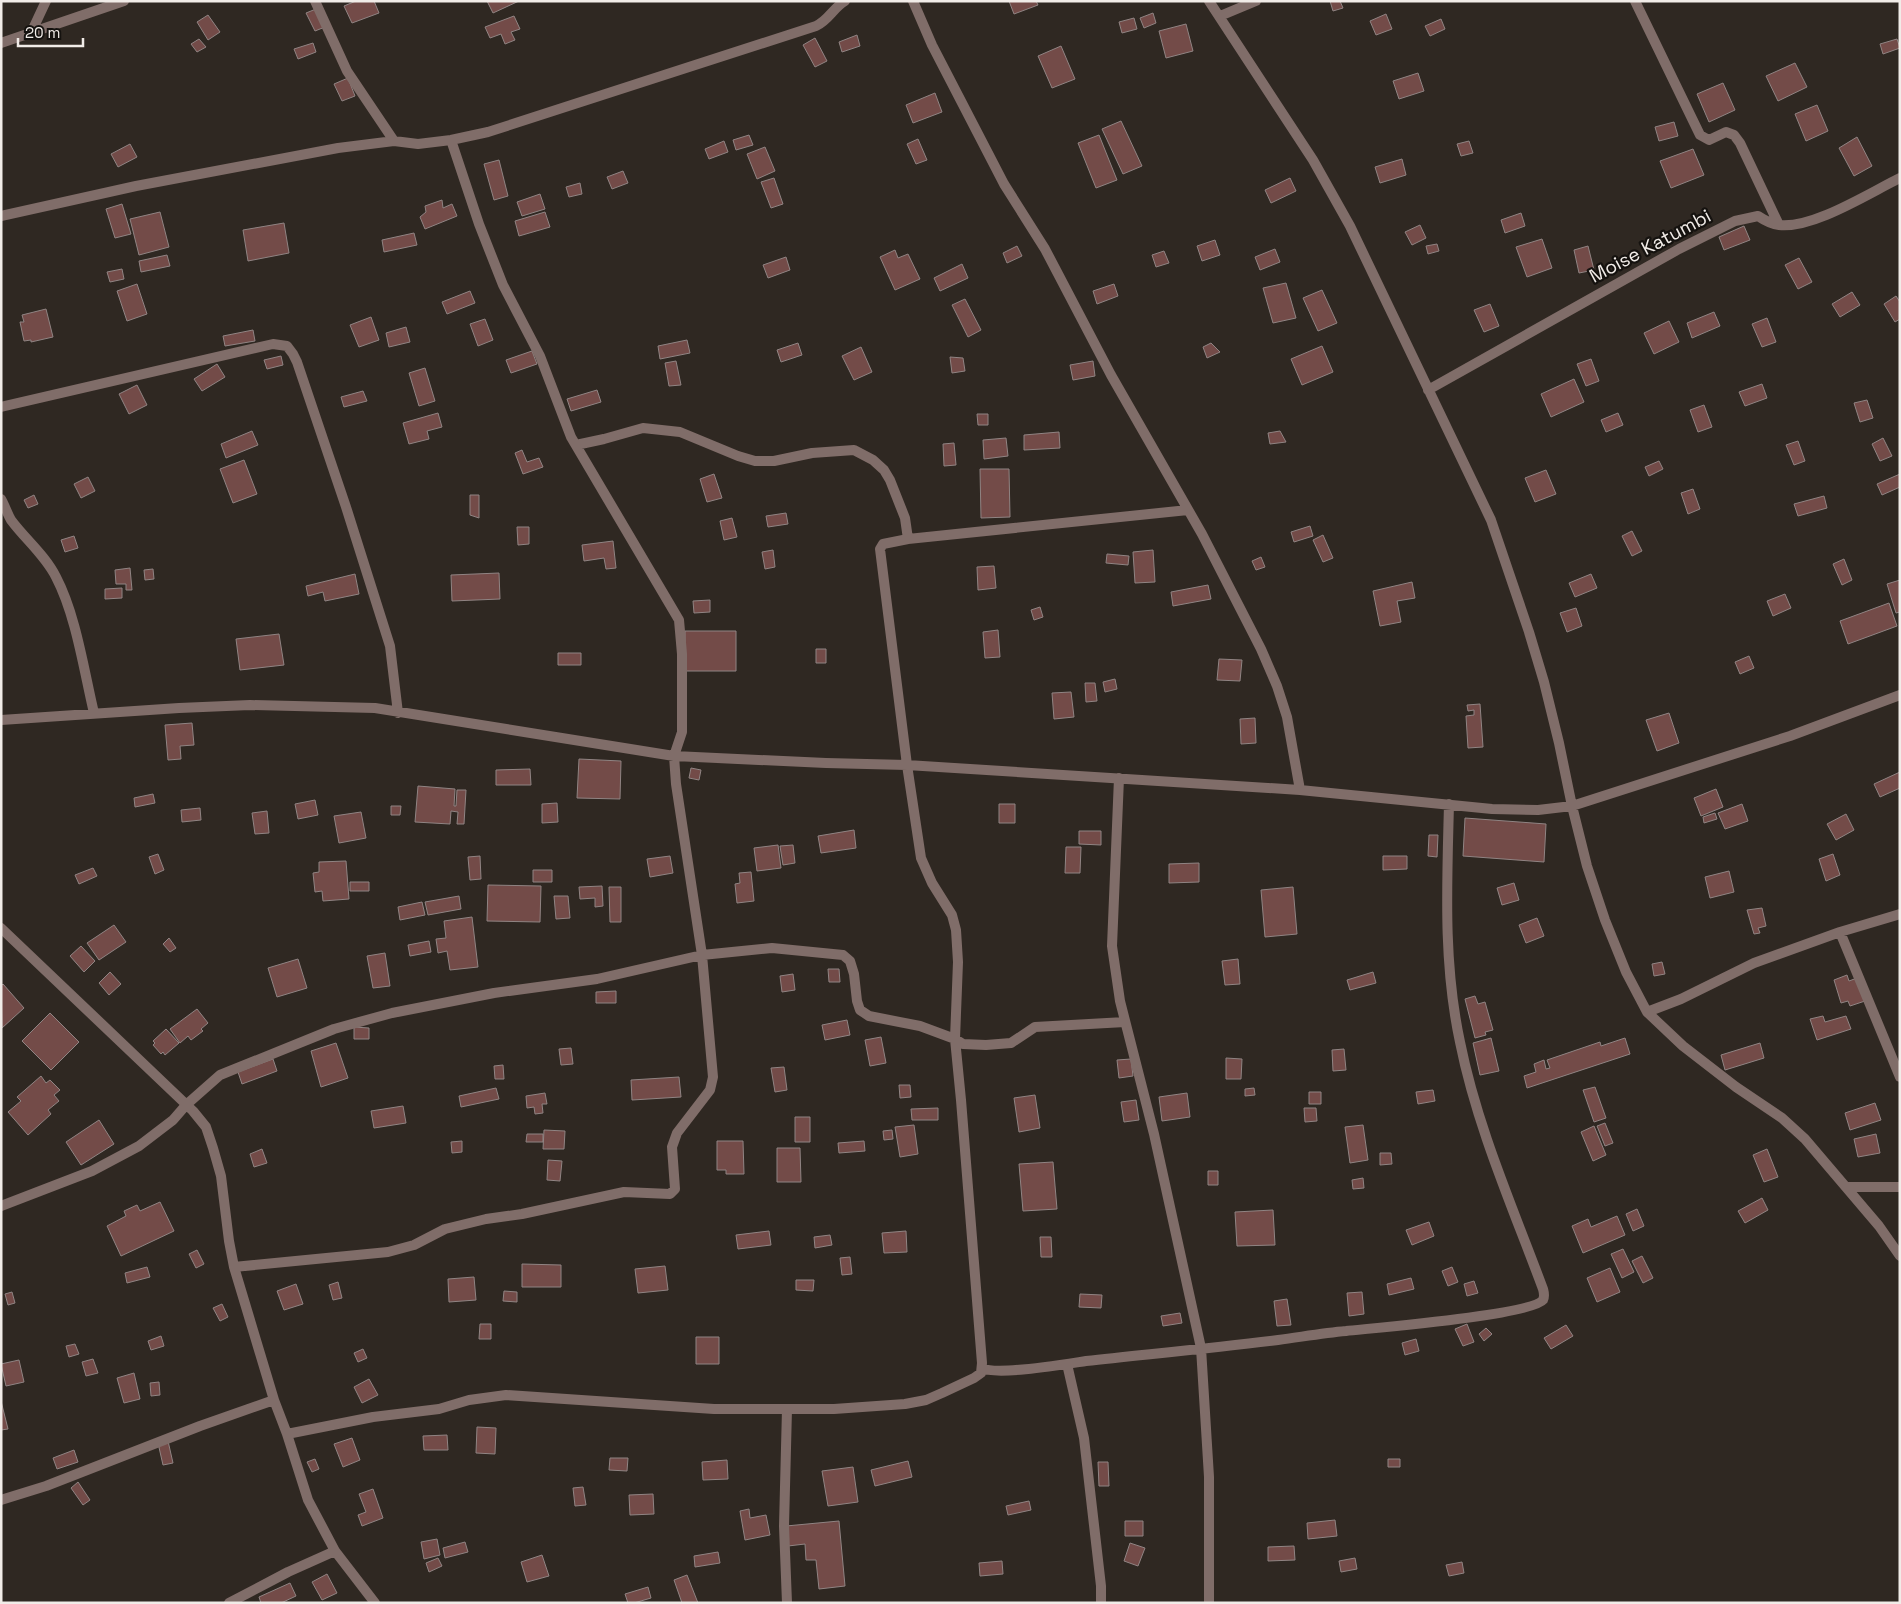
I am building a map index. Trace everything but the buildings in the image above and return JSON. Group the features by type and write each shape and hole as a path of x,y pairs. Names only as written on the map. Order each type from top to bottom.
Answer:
{"street":[{"path":"31,33 46,1"},
{"path":"1,43 124,1"},
{"path":"315,1 347,71 394,141"},
{"path":"1,216 146,184 338,148 394,141 418,144 451,140 488,132 816,26 824,22 837,6 845,1"},
{"path":"913,1 932,45 1004,184 1045,249 1111,374 1188,510 1261,648 1277,686 1287,717 1300,790"},
{"path":"1209,1 1322,176 1350,226 1491,520 1544,682 1587,866 1604,920 1626,972 1647,1012 1683,1046 1736,1087 1782,1118 1805,1139 1879,1226 1900,1256"},
{"path":"1220,16 1256,1"},
{"path":"1635,1 1700,135 1709,140 1726,132 1734,135 1740,143 1779,225 1815,219 1844,208 1900,178"},
{"path":"234,1268 388,1252 414,1245 445,1230 486,1219 522,1214 624,1192 670,1194 676,1189 672,1147 677,1133 710,1090 713,1077 702,955 676,784 674,756 682,732 682,654 679,620 571,437 540,356 503,285 479,224 451,140"},
{"name":"Moise Katumbi","path":"1428,390 1735,221 1758,216 1768,222 1779,225"},
{"path":"1,407 273,344 287,346 297,362 390,646 398,713"},
{"path":"576,445 643,428 680,432 755,461 774,461 812,454 854,450 873,460 884,470 890,480 904,518 908,539"},
{"path":"1,499 12,520 56,576 69,609 94,713"},
{"path":"287,1434 373,1417 439,1409 468,1400 506,1395 714,1409 834,1409 904,1404 926,1400 981,1373 961,1100 956,1058 958,962 954,921 932,883 921,858 907,765 880,549 884,544 908,539 1188,510"},
{"path":"1,720 250,705 375,708 674,756 907,765 1119,778 1300,790 1492,809 1538,810 1572,806 1790,736 1900,695"},
{"path":"1119,778 1112,899 1112,946 1120,1001 1154,1134 1201,1348 1208,1477 1208,1603"},
{"path":"982,1368 990,1371 1066,1364 1510,1312 1532,1306 1543,1300 1543,1289 1491,1150 1460,1042 1449,975 1447,935 1449,804"},
{"path":"1647,1012 1681,999 1754,963 1840,932 1900,914"},
{"path":"1,928 200,1118 206,1127 221,1176 234,1268 274,1400 308,1500 335,1551 374,1603"},
{"path":"1840,932 1900,1077"},
{"path":"1,1206 92,1171 118,1158 174,1120 186,1105 220,1075 334,1029 392,1013 494,993 614,975 702,955 772,948 843,956 850,960 860,1010 869,1016 920,1026 955,1039 963,1044 1011,1043 1036,1027 1125,1022"},
{"path":"1848,1188 1900,1187"},
{"path":"1066,1364 1086,1455 1101,1586 1101,1603"},
{"path":"1,1500 46,1486 200,1426 274,1400"},
{"path":"787,1409 784,1526 787,1603"},
{"path":"229,1603 288,1572 335,1551"}]}
